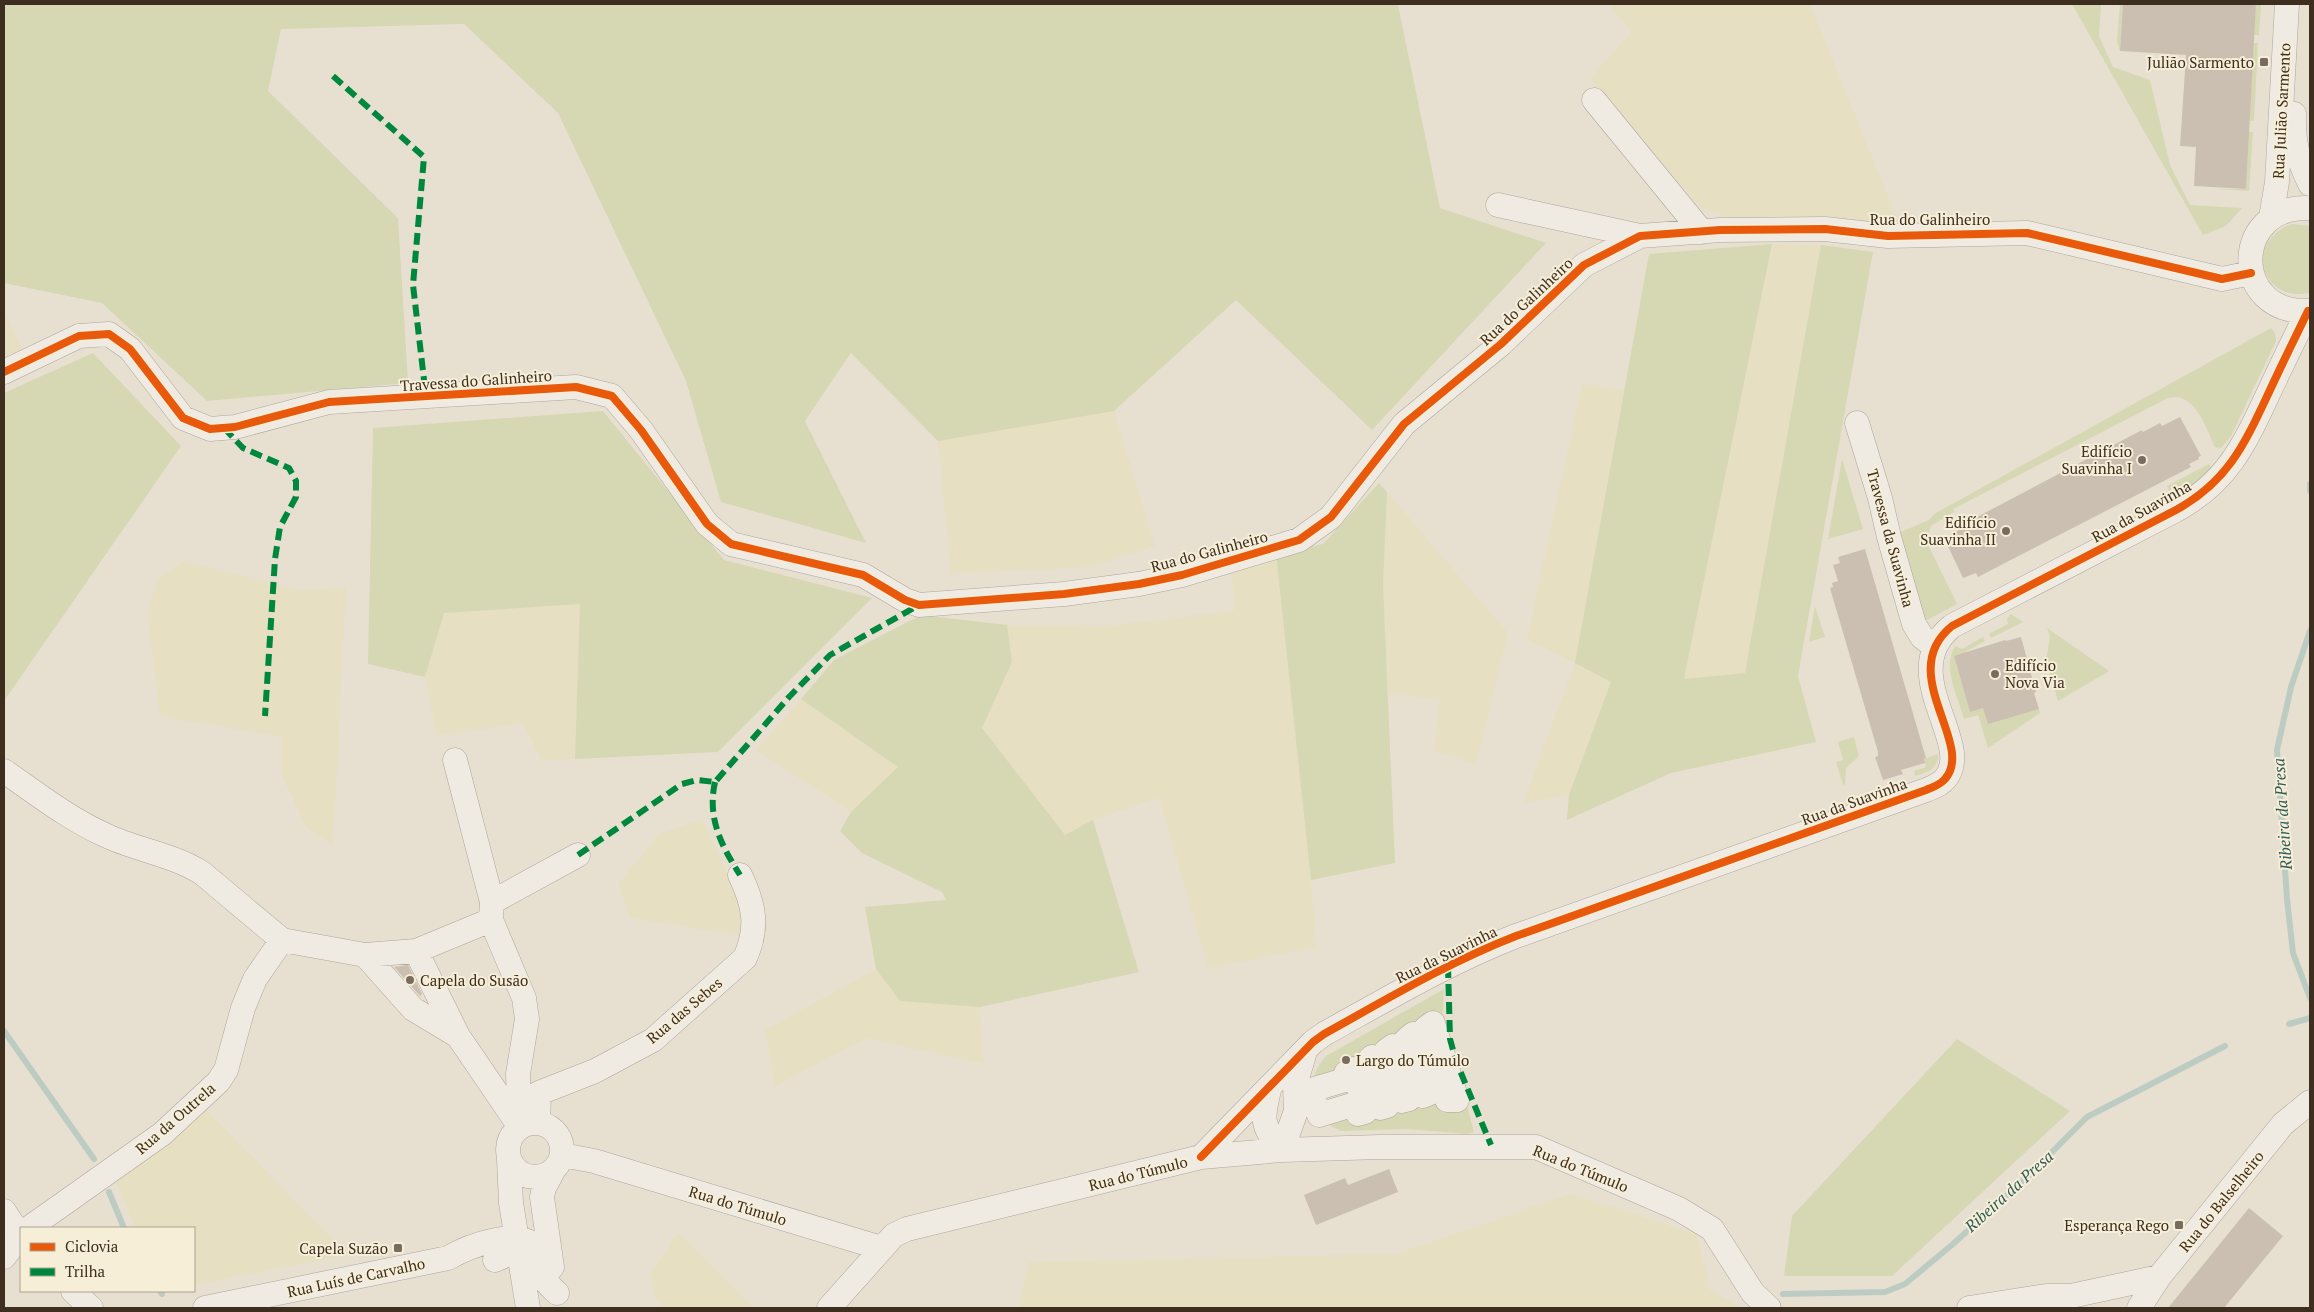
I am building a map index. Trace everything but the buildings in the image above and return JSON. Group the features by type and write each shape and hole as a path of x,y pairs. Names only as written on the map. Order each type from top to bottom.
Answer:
{"street":[{"name":"Rua Julião Sarmento","path":"2270,218 2277,182 2286,4"},
{"name":"Rua Julião Sarmento","path":"2301,4 2293,133 2298,158 2310,184"},
{"path":"1594,100 1702,232"},
{"path":"1498,205 1640,236"},
{"path":"2309,311 2294,312 2275,305 2260,291 2251,273 2250,252 2257,233 2270,218 2289,209 2310,208"},
{"name":"Rua do Galinheiro","path":"919,605 1064,594 1139,584 1182,575 1299,540 1331,517 1404,424 1501,344 1584,265 1640,236 1702,232 1824,229 1888,236 2027,233 2222,279 2251,273"},
{"name":"Rua da Suavinha","path":"1201,1157 1324,1034 1426,977 1479,950 1937,785 1949,774 1952,756 1931,674 1935,647 1942,635 1952,626 2176,510 2202,494 2221,476 2243,447 2309,311"},
{"name":"Travessa do Galinheiro","path":"4,372 79,336 110,334 130,349 183,418 210,429 235,427 329,402 576,387 612,396 641,430 707,524 731,544 863,575 905,600 919,605"},
{"name":"Travessa da Suavinha","path":"1857,423 1880,498 1888,537 1914,624 1922,637 1935,647"},
{"path":"455,760 491,911 524,998 527,1019 518,1074 529,1125"},
{"path":"4,771 71,816 105,836 188,864 202,873 282,940 365,955 416,950 491,911 578,855"},
{"name":"Rua das Sebes","path":"529,1125 539,1093 595,1071 653,1040 745,958 750,946 754,926 751,899 740,874"},
{"name":"Rua da Outrela","path":"26,1227 162,1134 218,1082 226,1070 243,1008 255,978 282,940"},
{"path":"416,950 458,1036 529,1125 554,1130 559,1137 562,1146 543,1207 558,1301"},
{"path":"365,955 412,1009 458,1036"},
{"path":"1433,1024 1457,1100 1447,1100 1440,1078 1426,1081 1430,1093 1423,1096 1419,1081 1404,1086 1408,1099 1401,1102 1397,1086 1383,1090 1387,1106 1380,1108 1375,1092 1361,1096 1365,1112 1358,1114 1355,1104 1319,1114 1312,1090 1348,1079 1346,1073 1352,1069 1358,1085 1372,1081 1366,1063 1372,1057 1378,1078 1393,1074 1386,1051 1393,1046 1400,1071 1414,1066 1406,1040 1413,1034 1422,1063 1435,1058 1426,1028 1433,1024"},
{"path":"1282,1150 1296,1111 1295,1085 1305,1051"},
{"path":"1270,1086 1265,1104 1266,1129 1282,1150"},
{"name":"Rua do Balselheiro","path":"2139,1308 2159,1278 2283,1124 2310,1102"},
{"path":"1296,1111 1329,1149"},
{"path":"528,1308 523,1252 513,1214 509,1159 510,1141 529,1125"},
{"name":"Rua do Túmulo","path":"553,1171 594,1161 881,1248 894,1235 907,1229 1201,1157 1282,1150 1491,1145 1536,1147 1679,1209 1712,1229 1754,1293 1769,1308"},
{"path":"509,1159 513,1167 528,1176 546,1175 553,1171"},
{"path":"523,1252 537,1232 534,1209 537,1197 553,1171"},
{"path":"4,1211 19,1232"},
{"path":"491,1251 513,1214"},
{"name":"Rua da Outrela","path":"4,1257 19,1232"},
{"path":"829,1308 881,1248"},
{"name":"Rua Luís de Carvalho","path":"491,1251 509,1264 523,1252"},
{"name":"Rua Luís de Carvalho","path":"205,1308 448,1258 468,1261 491,1251 523,1252"},
{"path":"523,1252 539,1253 544,1279 558,1301"},
{"path":"1969,1308 2046,1296 2078,1302 2159,1278"},
{"path":"74,1292 91,1308"}],"shaded area":[{"path":"1609,4 1810,4 1899,223 1728,217 1701,208 1590,79 1631,32"},
{"path":"1772,244 1821,245 1745,673 1684,679"},
{"path":"4,311 22,350 4,358"},
{"path":"1582,384 1624,390 1575,663 1527,639"},
{"path":"1114,411 1155,546 1089,567 951,574 938,441"},
{"path":"1387,492 1508,633 1476,764 1434,751 1440,700 1388,693 1383,584"},
{"path":"1276,554 1311,880 1316,947 1208,968 1159,797 1093,820 1065,836 982,728 1012,662 1007,625 1109,626 1235,610 1231,571"},
{"path":"182,561 302,591 346,587 333,845 306,827 281,774 282,737 160,716 147,614 157,581"},
{"path":"580,604 575,759 541,760 523,723 437,736 425,677 444,613"},
{"path":"1575,663 1611,682 1569,795 1523,803"},
{"path":"801,699 898,767 851,812 756,750"},
{"path":"702,819 742,905 740,935 630,918 618,884 659,834"},
{"path":"876,969 900,1001 980,1007 984,1064 866,1038 775,1086 765,1030"},
{"path":"206,1109 348,1255 195,1285 195,1227 135,1227 116,1181"},
{"path":"1571,1194 1697,1234 1710,1290 1742,1308 1019,1308 1028,1262 1396,1254"},
{"path":"678,1233 754,1308 665,1308 656,1300 650,1273"}],"green space":[{"path":"4,4 1401,4 1398,5 1440,208 1546,243 1372,430 1236,300 1114,411 938,441 851,353 805,421 866,543 721,502 686,381 558,113 464,24 281,29 268,91 398,218 408,383 207,401 102,303 4,283"},
{"path":"2072,4 2101,4 2099,36 2113,67 2150,80 2170,165 2190,205 2242,208 2226,226 2203,235"},
{"path":"2120,4 2123,4 2120,51 2117,42"},
{"path":"2256,4 2261,4 2259,35 2254,35"},
{"path":"2254,43 2258,43 2254,121 2249,121"},
{"path":"2249,132 2253,132 2249,191 2214,189 2246,189"},
{"path":"2292,224 2310,226 2310,293 2293,294 2279,289 2269,280 2264,269 2263,256 2267,243 2277,232"},
{"path":"1772,244 1684,679 1745,673 1821,245 1873,252 1798,676 1816,742 1671,773 1567,820 1569,795 1611,682 1575,663 1649,254"},
{"path":"2271,328 2275,333 2276,341 2231,436 2221,448 2215,447 2203,421 2192,405 2177,397 2168,398 1953,509 1954,512 1931,526 1927,539 1929,547 1957,604 1927,620 1921,617 1896,534 1929,520 1934,514"},
{"path":"93,353 181,446 4,701 4,393"},
{"path":"603,411 724,560 872,598 718,752 575,759 580,604 444,613 425,677 368,664 373,428"},
{"path":"1842,459 1863,529 1828,539"},
{"path":"2209,464 2213,471 2173,499 2167,486"},
{"path":"1379,483 1387,492 1383,584 1395,863 1311,880 1276,554 1323,544"},
{"path":"1815,606 1825,637 1809,642"},
{"path":"2011,614 2023,622 1991,638 1989,634 2008,624 2007,619"},
{"path":"921,615 1007,625 1012,662 982,728 1065,835 1093,820 1139,972 980,1007 900,1001 876,969 865,907 946,900 942,892 862,853 840,831 851,812 898,767 801,699 834,660"},
{"path":"2047,628 2109,671 2058,701 2046,661 2050,637"},
{"path":"1983,637 1985,641 1967,651 1967,653 1954,656 1970,711 1983,708 2039,709 2040,713 1988,748 1978,715 1964,719 1952,682 1950,664 1955,646 1962,649"},
{"path":"1854,737 1859,756 1846,768 1845,784 1843,785 1836,762 1843,760 1838,742"},
{"path":"1938,754 1938,759 1931,769 1915,776 1914,771 1926,767 1924,759"},
{"name":"Largo do Túmulo","path":"1444,989 1442,1030 1440,1031 1456,1087 1462,1087 1474,1132 1467,1134 1407,1129 1342,1131 1330,1125 1321,1118 1311,1099 1313,1078 1326,1056","holes":["1433,1024 1456,1100 1447,1100 1440,1077 1426,1081 1430,1093 1423,1096 1419,1081 1404,1086 1408,1099 1401,1101 1397,1086 1383,1090 1387,1106 1379,1108 1375,1092 1361,1096 1365,1112 1358,1114 1355,1104 1319,1114 1312,1090 1348,1079 1346,1073 1352,1069 1357,1085 1372,1081 1367,1063 1372,1057 1378,1078 1393,1074 1386,1051 1393,1046 1400,1071 1414,1066 1407,1040 1412,1035 1421,1063 1435,1058 1426,1028"]},
{"path":"1957,1039 2070,1111 1892,1276 1784,1276 1792,1216"}],"waterway":[{"name":"Ribeira da Presa","path":"2310,484 2310,491"},
{"name":"Ribeira da Presa","path":"2310,631 2291,687 2277,750 2287,899 2293,953 2310,998"},
{"name":"Ribeira da Presa","path":"2289,1024 2310,1018"},
{"name":"Ribeira da Presa","path":"4,1031 94,1159"},
{"name":"Ribeira da Presa","path":"1783,1294 1885,1292 1905,1284 1953,1244 2025,1179 2087,1117 2225,1046"},
{"name":"Ribeira da Presa","path":"109,1192 124,1227"}],"marked path":[{"path":"333,76 424,157 413,285 426,397"},
{"path":"224,428 243,448 289,468 296,481 296,497 280,527 275,559 265,716"},
{"path":"578,855 682,784 697,780 715,782 789,697 830,655 919,605"},
{"path":"715,782 713,808 717,831 740,875"},
{"path":"1448,966 1450,1039 1456,1061 1491,1145"}],"cycle path":[{"path":"4,372 79,336 109,334 130,349 183,418 210,429 235,427 329,402 576,387 612,396 641,430 707,524 731,544 863,575 905,600 919,605 1064,594 1139,584 1182,575 1299,540 1331,517 1404,424 1501,344 1584,265 1640,236 1720,230 1825,229 1888,236 2027,233 2222,279 2251,273"},
{"path":"1201,1157 1313,1042 1324,1034 1442,969 1516,936 1926,790 1941,783 1952,764 1951,747 1932,686 1931,665 1936,645 1952,626 2176,510 2210,486 2234,459 2243,444 2308,311"}],"place":[{"name":"Julião Sarmento","path":"2264,62"},
{"name":"Edifício Suavinha I","path":"2142,460"},
{"name":"Edifício Suavinha II","path":"2006,531"},
{"name":"Edifício Nova Via","path":"1995,674"},
{"name":"Capela do Susão","path":"410,980"},
{"name":"Largo do Túmulo","path":"1346,1060"},
{"name":"Esperança Rego","path":"2179,1225"},
{"name":"Capela Suzão","path":"398,1248"}]}
